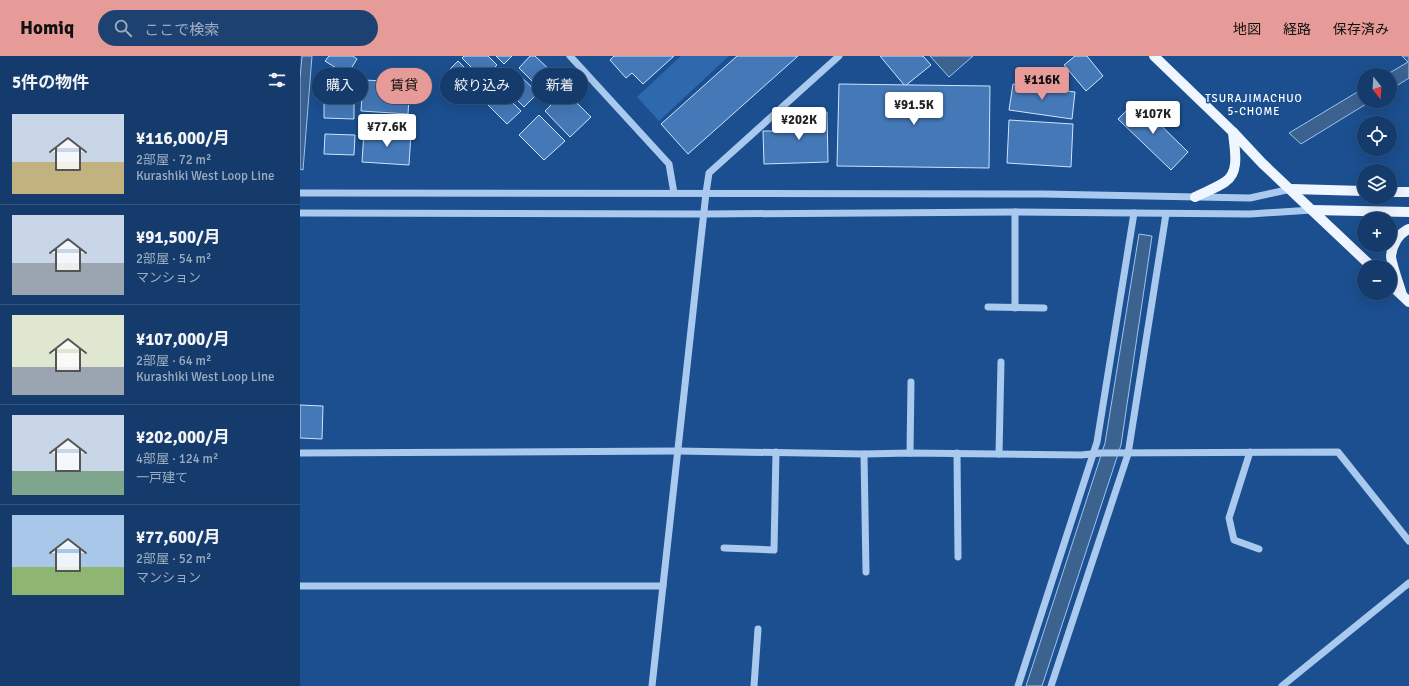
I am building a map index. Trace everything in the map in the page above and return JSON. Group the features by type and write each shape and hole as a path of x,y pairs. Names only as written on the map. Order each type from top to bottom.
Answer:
{"main road":[{"path":"1154,56 1233,132 1262,163 1365,260"},
{"path":"1195,197 1227,181 1232,174 1236,158 1233,132"},
{"path":"1290,189 1357,191"},
{"path":"1397,192 1409,192"},
{"path":"1312,210 1409,212"},
{"path":"1406,299 1391,257 1395,243 1403,232 1409,229"},
{"path":"1397,291 1406,299"}],"street":[{"path":"570,56 669,164 674,193"},
{"path":"652,686 709,173 839,56"},
{"path":"300,193 1036,194 1250,198 1290,189"},
{"path":"300,213 704,214 1015,212 1250,214 1312,210"},
{"path":"1015,212 1015,308"},
{"path":"1018,686 1097,453 1097,442 1134,213"},
{"path":"1051,686 1128,454 1166,214"},
{"path":"988,307 1044,308"},
{"path":"999,454 1001,362"},
{"path":"910,452 911,382"},
{"path":"300,453 678,451 864,454 910,452 1081,455 1097,453 1338,452 1409,541"},
{"path":"724,548 774,550 776,452"},
{"path":"1250,452 1229,518 1234,540 1259,549"},
{"path":"957,453 958,557"},
{"path":"864,454 866,572"},
{"path":"1282,686 1409,583"},
{"path":"300,586 663,586"},
{"path":"754,686 758,629"}],"shaded area":[{"path":"302,56 312,56 303,170 300,169 300,78"},
{"path":"681,56 729,56 659,121 637,97"},
{"path":"930,56 973,56 949,77"},
{"path":"1402,56 1409,56 1409,78 1397,86 1397,68 1408,62"},
{"path":"1357,92 1357,108 1360,108 1301,144 1289,133"},
{"path":"1139,234 1152,236 1121,445 1042,686 1026,686 1105,443"}],"building":[{"path":"329,56 353,56 357,59 351,68 336,68 325,61"},
{"path":"464,56 488,56 497,65 494,68 472,68 462,58"},
{"path":"496,56 512,56 504,64"},
{"path":"530,56 535,56 548,68 532,68 532,81 524,73 524,68 519,68"},
{"path":"614,56 674,56 643,84 632,73 626,78 610,60"},
{"path":"737,56 798,56 688,154 661,124"},
{"path":"880,56 923,56 931,65 905,86"},
{"path":"1075,56 1087,56 1103,76 1086,91 1064,65"},
{"path":"458,61 465,68 451,68"},
{"path":"368,80 376,81 376,104 409,104 408,114 361,111 361,104 368,104"},
{"path":"524,80 532,87 532,99 524,107 521,104 524,104"},
{"path":"839,84 990,86 989,168 837,166"},
{"path":"1013,84 1075,92 1072,119 1009,110"},
{"path":"1136,101 1188,152 1171,170 1118,119"},
{"path":"324,104 354,104 354,119 324,118"},
{"path":"487,104 514,104 521,111 507,124"},
{"path":"552,104 578,104 591,117 570,137 545,111"},
{"path":"827,112 828,162 764,164 763,131 789,131 789,113"},
{"path":"539,115 565,141 544,160 519,135"},
{"path":"1009,120 1073,124 1071,167 1007,163"},
{"path":"364,131 411,133 409,165 362,162"},
{"path":"325,134 355,135 354,155 324,154"},
{"path":"300,405 323,406 322,439 300,438"}],"district":[{"name":"TSURAJIMACHUO 5-CHOME","path":"1254,104"}]}
